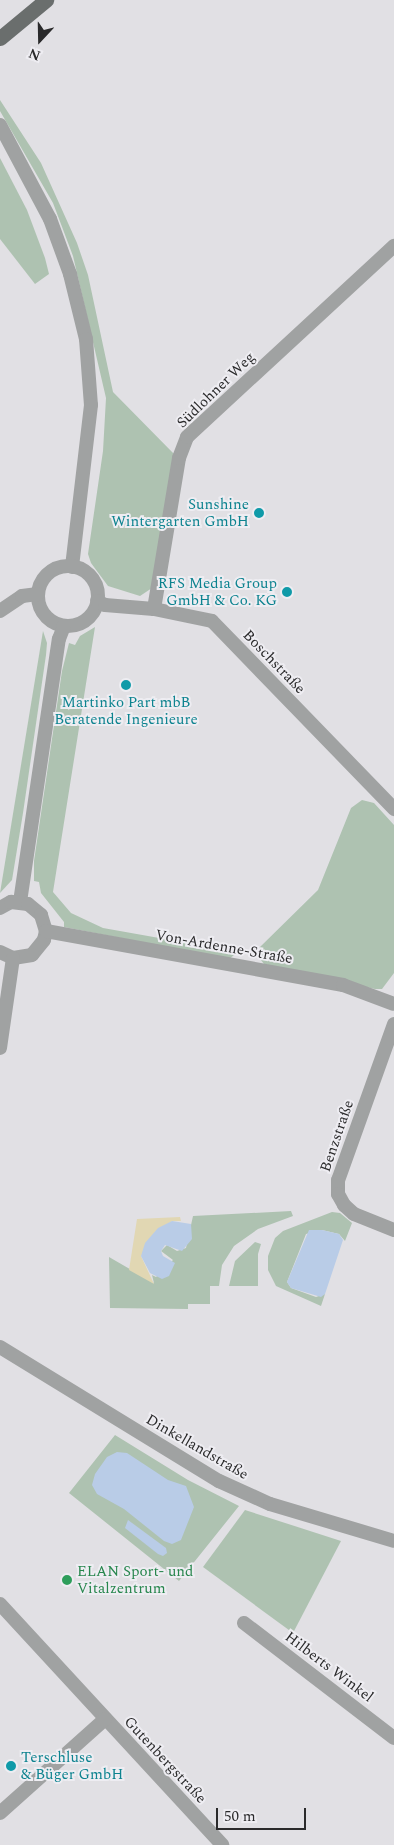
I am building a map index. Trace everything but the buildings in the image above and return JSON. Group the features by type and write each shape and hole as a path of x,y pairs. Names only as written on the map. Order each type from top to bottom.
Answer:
{"main road":[{"path":"0,38 46,0"}],"street":[{"path":"0,125 50,219 70,274 86,339 91,405 72,567"},
{"name":"Südlohner Weg","path":"154,610 179,458 187,437 394,246"},
{"path":"62,567 72,567 89,575 95,583 98,601 86,621 64,626 44,615 38,594 45,576 62,567"},
{"path":"0,611 22,596 38,594"},
{"name":"Boschstraße","path":"98,601 104,605 154,610 212,622 394,808"},
{"path":"20,902 59,639 64,626"},
{"path":"0,908 20,902 36,908 46,931 39,948 22,958 6,955 0,1048"},
{"name":"Von-Ardenne-Straße","path":"46,931 343,985 394,1004"},
{"name":"Benzstraße","path":"394,1024 338,1180 338,1194 344,1205 354,1214 394,1230"},
{"name":"Dinkellandstraße","path":"0,1347 234,1488 300,1514 394,1540"},
{"name":"Gutenbergstraße","path":"0,1604 222,1845"},
{"name":"Hilberts Winkel","path":"244,1623 394,1738"},
{"name":"Gutenbergstraße","path":"0,1813 105,1719"}],"green space":[{"path":"0,100 41,163 77,243 88,275 113,392 174,454 152,588 140,596 108,586 91,563 88,554 103,451 106,398 73,256 53,203 0,111"},
{"path":"0,158 27,210 45,258 49,274 35,284 0,239"},
{"path":"95,627 53,892 71,913 103,928 238,952 229,959 64,927 64,922 41,893 39,882 34,881 34,861 62,671 69,643 75,645 80,636"},
{"path":"43,631 47,643 46,655 23,813 12,880 0,893"},
{"path":"362,800 374,803 394,825 394,973 382,989 375,989 264,964 258,956 260,947 318,890 351,808"},
{"path":"291,1211 293,1216 258,1229 234,1246 222,1265 219,1286 210,1286 210,1304 188,1304 188,1309 110,1308 109,1257 154,1283 152,1275 156,1277 173,1260 161,1251 167,1245 177,1251 186,1248 193,1216"},
{"path":"332,1212 340,1213 352,1223 345,1241 339,1234 322,1230 306,1234 287,1282 291,1288 316,1297 325,1294 321,1306 276,1286 268,1270 268,1256 275,1238 283,1231"},
{"path":"255,1242 261,1244 258,1254 258,1286 229,1286 235,1261"},
{"path":"115,1435 188,1480 239,1506 179,1581 69,1493"},
{"path":"245,1510 341,1541 293,1633 203,1567"}],"sand":[{"path":"180,1217 181,1221 172,1221 162,1228 141,1256 154,1284 129,1270 137,1219"}],"water":[{"path":"172,1221 191,1224 192,1239 182,1251 165,1245 161,1251 163,1256 175,1263 169,1276 162,1279 150,1273 141,1256 145,1243 158,1228"},
{"path":"309,1230 322,1230 339,1234 343,1240 325,1294 321,1297 291,1288 287,1282"},
{"path":"117,1452 127,1453 168,1480 186,1486 194,1507 181,1540 172,1544 164,1541 124,1509 97,1494 92,1485 95,1474 107,1457"},
{"path":"128,1520 166,1548 167,1553 163,1556 158,1554 125,1528"}],"place":[{"name":"Sunshine Wintergarten GmbH","path":"259,513"},
{"name":"RFS Media Group GmbH & Co. KG","path":"287,592"},
{"name":"Martinko Part mbB Beratende Ingenieure","path":"126,685"},
{"name":"ELAN Sport- und Vitalzentrum","path":"67,1580"},
{"name":"Terschluse & Büger GmbH","path":"11,1766"}]}
